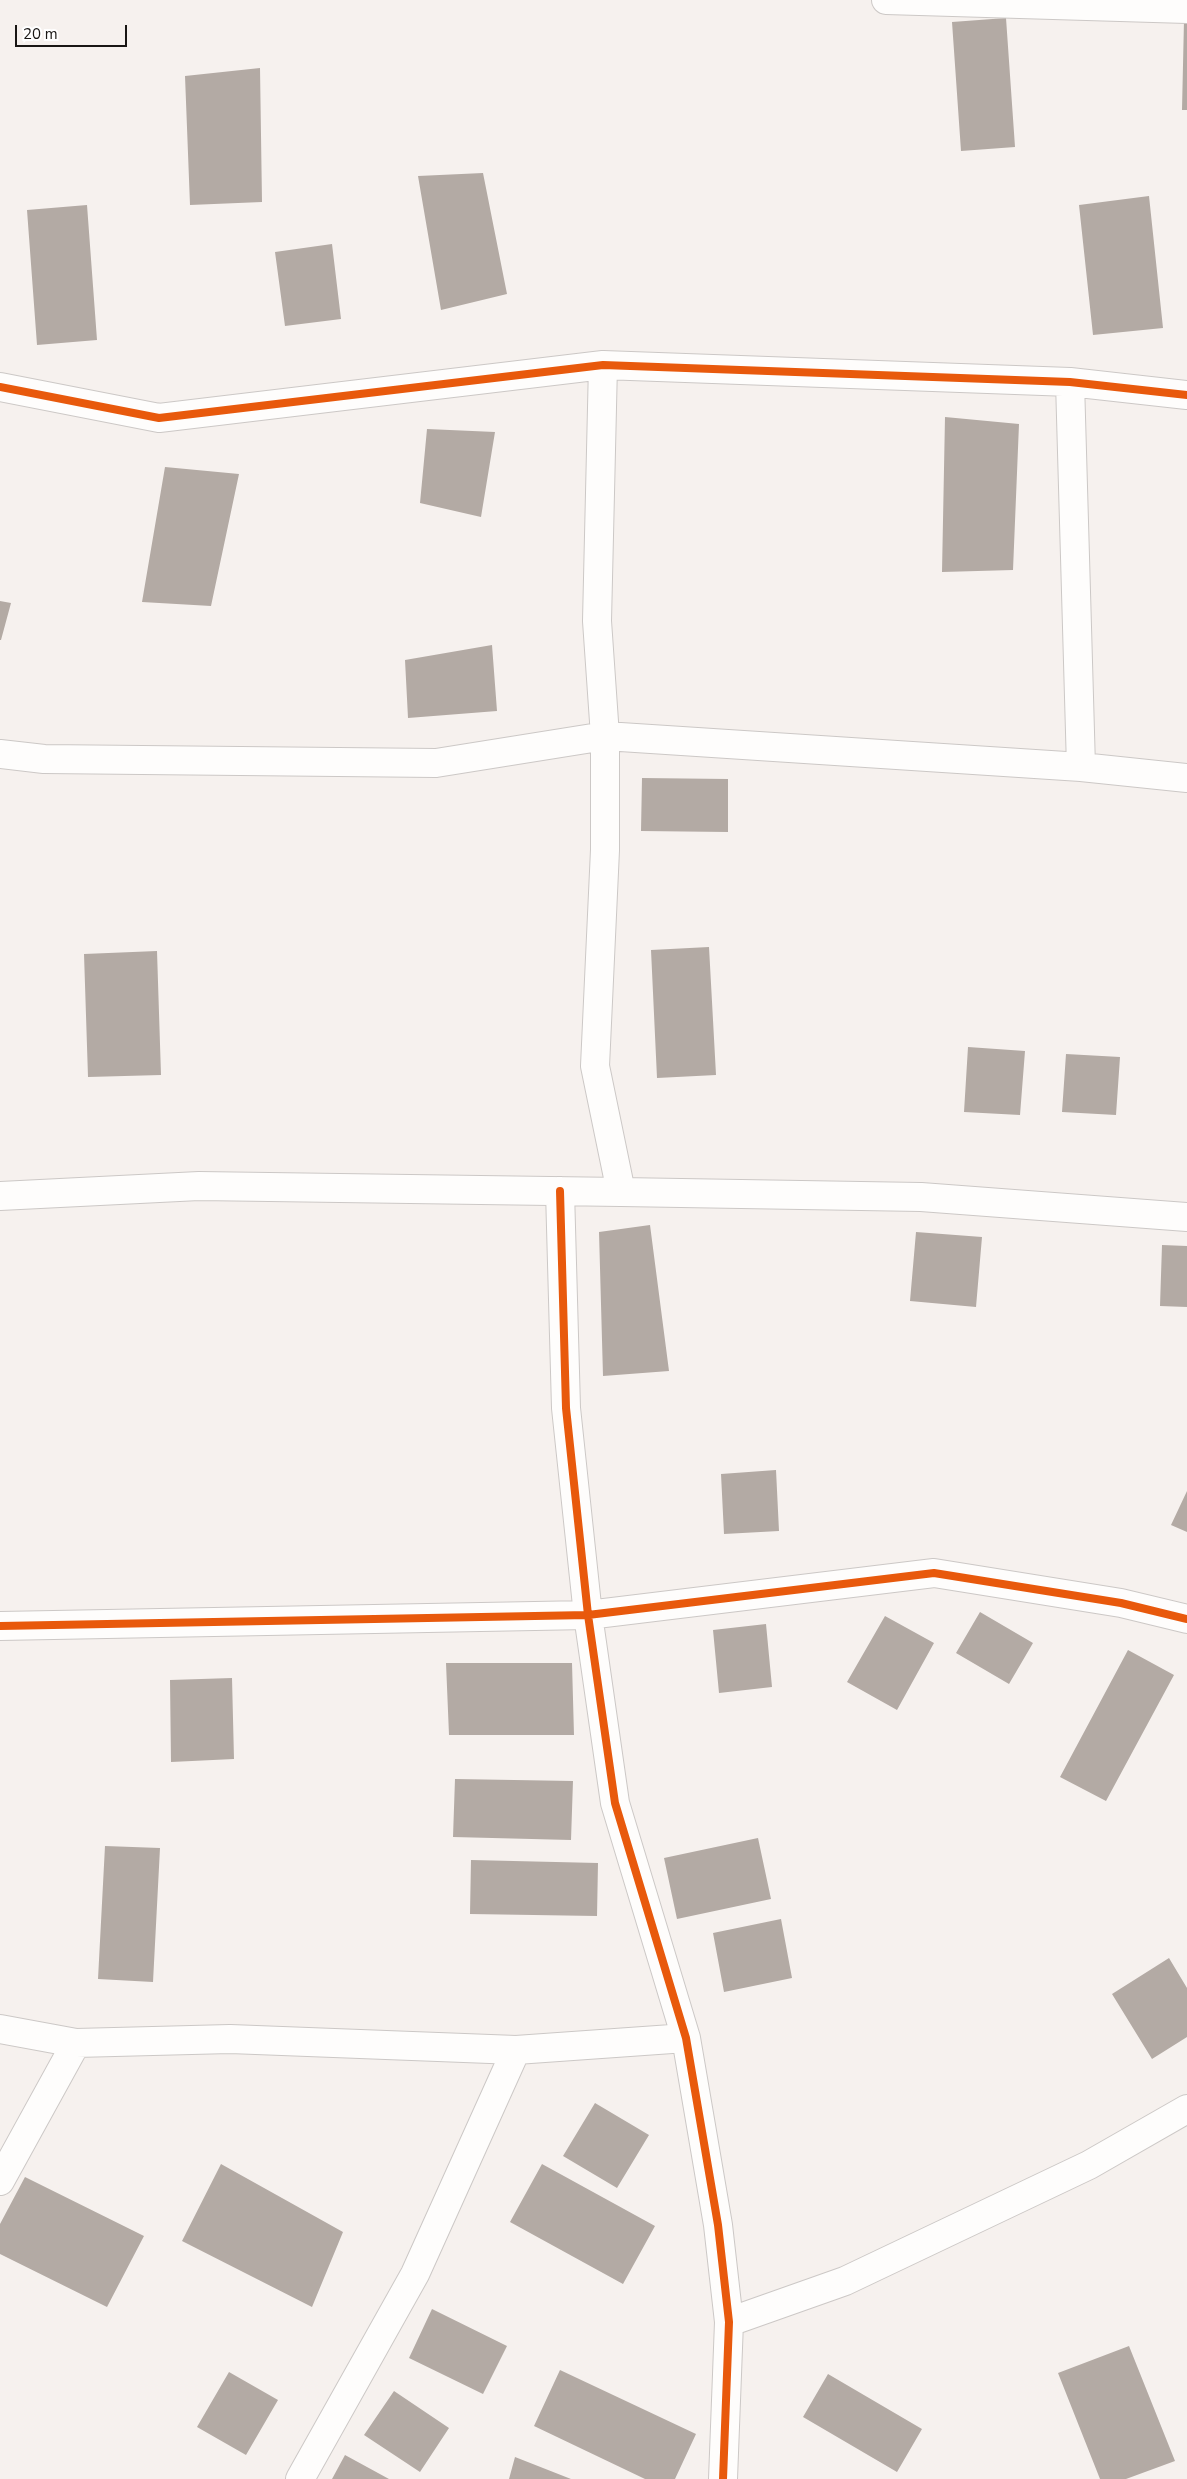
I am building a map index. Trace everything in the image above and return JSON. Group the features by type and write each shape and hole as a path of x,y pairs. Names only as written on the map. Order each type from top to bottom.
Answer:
{"street":[{"path":"886,0 1187,9"},
{"path":"603,365 598,621 605,736 605,850 596,1066 621,1192"},
{"path":"0,387 159,418 603,365 1070,382 1187,395"},
{"path":"1070,382 1081,767"},
{"path":"0,754 44,759 436,763 605,736 1081,767 1187,778"},
{"path":"0,1196 198,1186 921,1197 1187,1217"},
{"path":"560,1191 566,1408 588,1615 616,1803 686,2038 718,2225 729,2322 723,2479"},
{"path":"0,1626 588,1615 934,1573 1120,1603 1187,1619"},
{"path":"0,2029 76,2043 230,2038 516,2050 686,2038"},
{"path":"0,2182 76,2043"},
{"path":"300,2479 415,2274 516,2050"},
{"path":"729,2322 846,2281 1089,2165 1187,2109"}],"building":[{"path":"1006,18 1015,147 961,151 952,22"},
{"path":"1184,20 1187,20 1187,110 1182,110"},
{"path":"260,68 262,202 190,205 185,76"},
{"path":"483,173 507,294 441,310 418,176"},
{"path":"1149,196 1163,328 1093,335 1079,205"},
{"path":"87,205 97,340 37,345 27,210"},
{"path":"332,244 341,319 285,326 275,252"},
{"path":"945,417 1019,424 1013,570 942,572"},
{"path":"427,429 495,432 481,517 420,503"},
{"path":"165,467 239,474 211,606 142,602"},
{"path":"0,601 11,603 1,640 0,640"},
{"path":"492,645 497,711 408,718 405,660"},
{"path":"642,778 728,779 728,832 641,831"},
{"path":"709,947 716,1075 657,1078 651,950"},
{"path":"157,951 161,1075 88,1077 84,954"},
{"path":"968,1047 1025,1051 1020,1115 964,1112"},
{"path":"1066,1054 1120,1057 1116,1115 1062,1112"},
{"path":"650,1225 669,1371 603,1376 599,1232"},
{"path":"916,1232 982,1237 976,1307 910,1301"},
{"path":"1162,1245 1187,1246 1187,1307 1160,1306"},
{"path":"776,1470 779,1531 724,1534 721,1474"},
{"path":"1187,1491 1187,1532 1171,1525"},
{"path":"980,1612 1033,1643 1009,1684 956,1653"},
{"path":"885,1616 934,1643 897,1710 847,1682"},
{"path":"766,1624 772,1687 719,1693 713,1630"},
{"path":"1128,1650 1174,1675 1106,1801 1060,1777"},
{"path":"446,1663 572,1663 574,1735 449,1735"},
{"path":"232,1678 234,1759 171,1762 170,1680"},
{"path":"455,1779 573,1781 571,1840 453,1837"},
{"path":"758,1838 771,1899 677,1919 664,1858"},
{"path":"105,1846 160,1848 153,1982 98,1979"},
{"path":"471,1860 598,1863 597,1916 470,1914"},
{"path":"781,1919 792,1978 724,1992 713,1933"},
{"path":"1169,1958 1187,1988 1187,2037 1152,2059 1112,1994"},
{"path":"595,2103 649,2135 617,2188 563,2156"},
{"path":"221,2164 343,2232 312,2307 182,2241"},
{"path":"542,2164 655,2226 623,2284 510,2222"},
{"path":"25,2177 144,2236 107,2307 0,2254 0,2224"},
{"path":"432,2309 507,2346 483,2394 409,2358"},
{"path":"1129,2346 1175,2461 1126,2479 1100,2479 1058,2373"},
{"path":"560,2370 696,2434 675,2479 645,2479 534,2426"},
{"path":"229,2372 278,2400 246,2455 197,2427"},
{"path":"828,2374 922,2429 897,2472 803,2417"},
{"path":"394,2391 449,2428 420,2472 364,2435"},
{"path":"345,2455 389,2479 332,2479"},
{"path":"515,2457 571,2479 509,2479"}],"cycle path":[{"path":"0,387 159,418 603,365 1070,382 1187,395"},
{"path":"560,1191 566,1408 588,1615 615,1803 686,2038 718,2225 729,2322 723,2479"},
{"path":"0,1626 588,1615 934,1573 1121,1603 1187,1619"}]}
